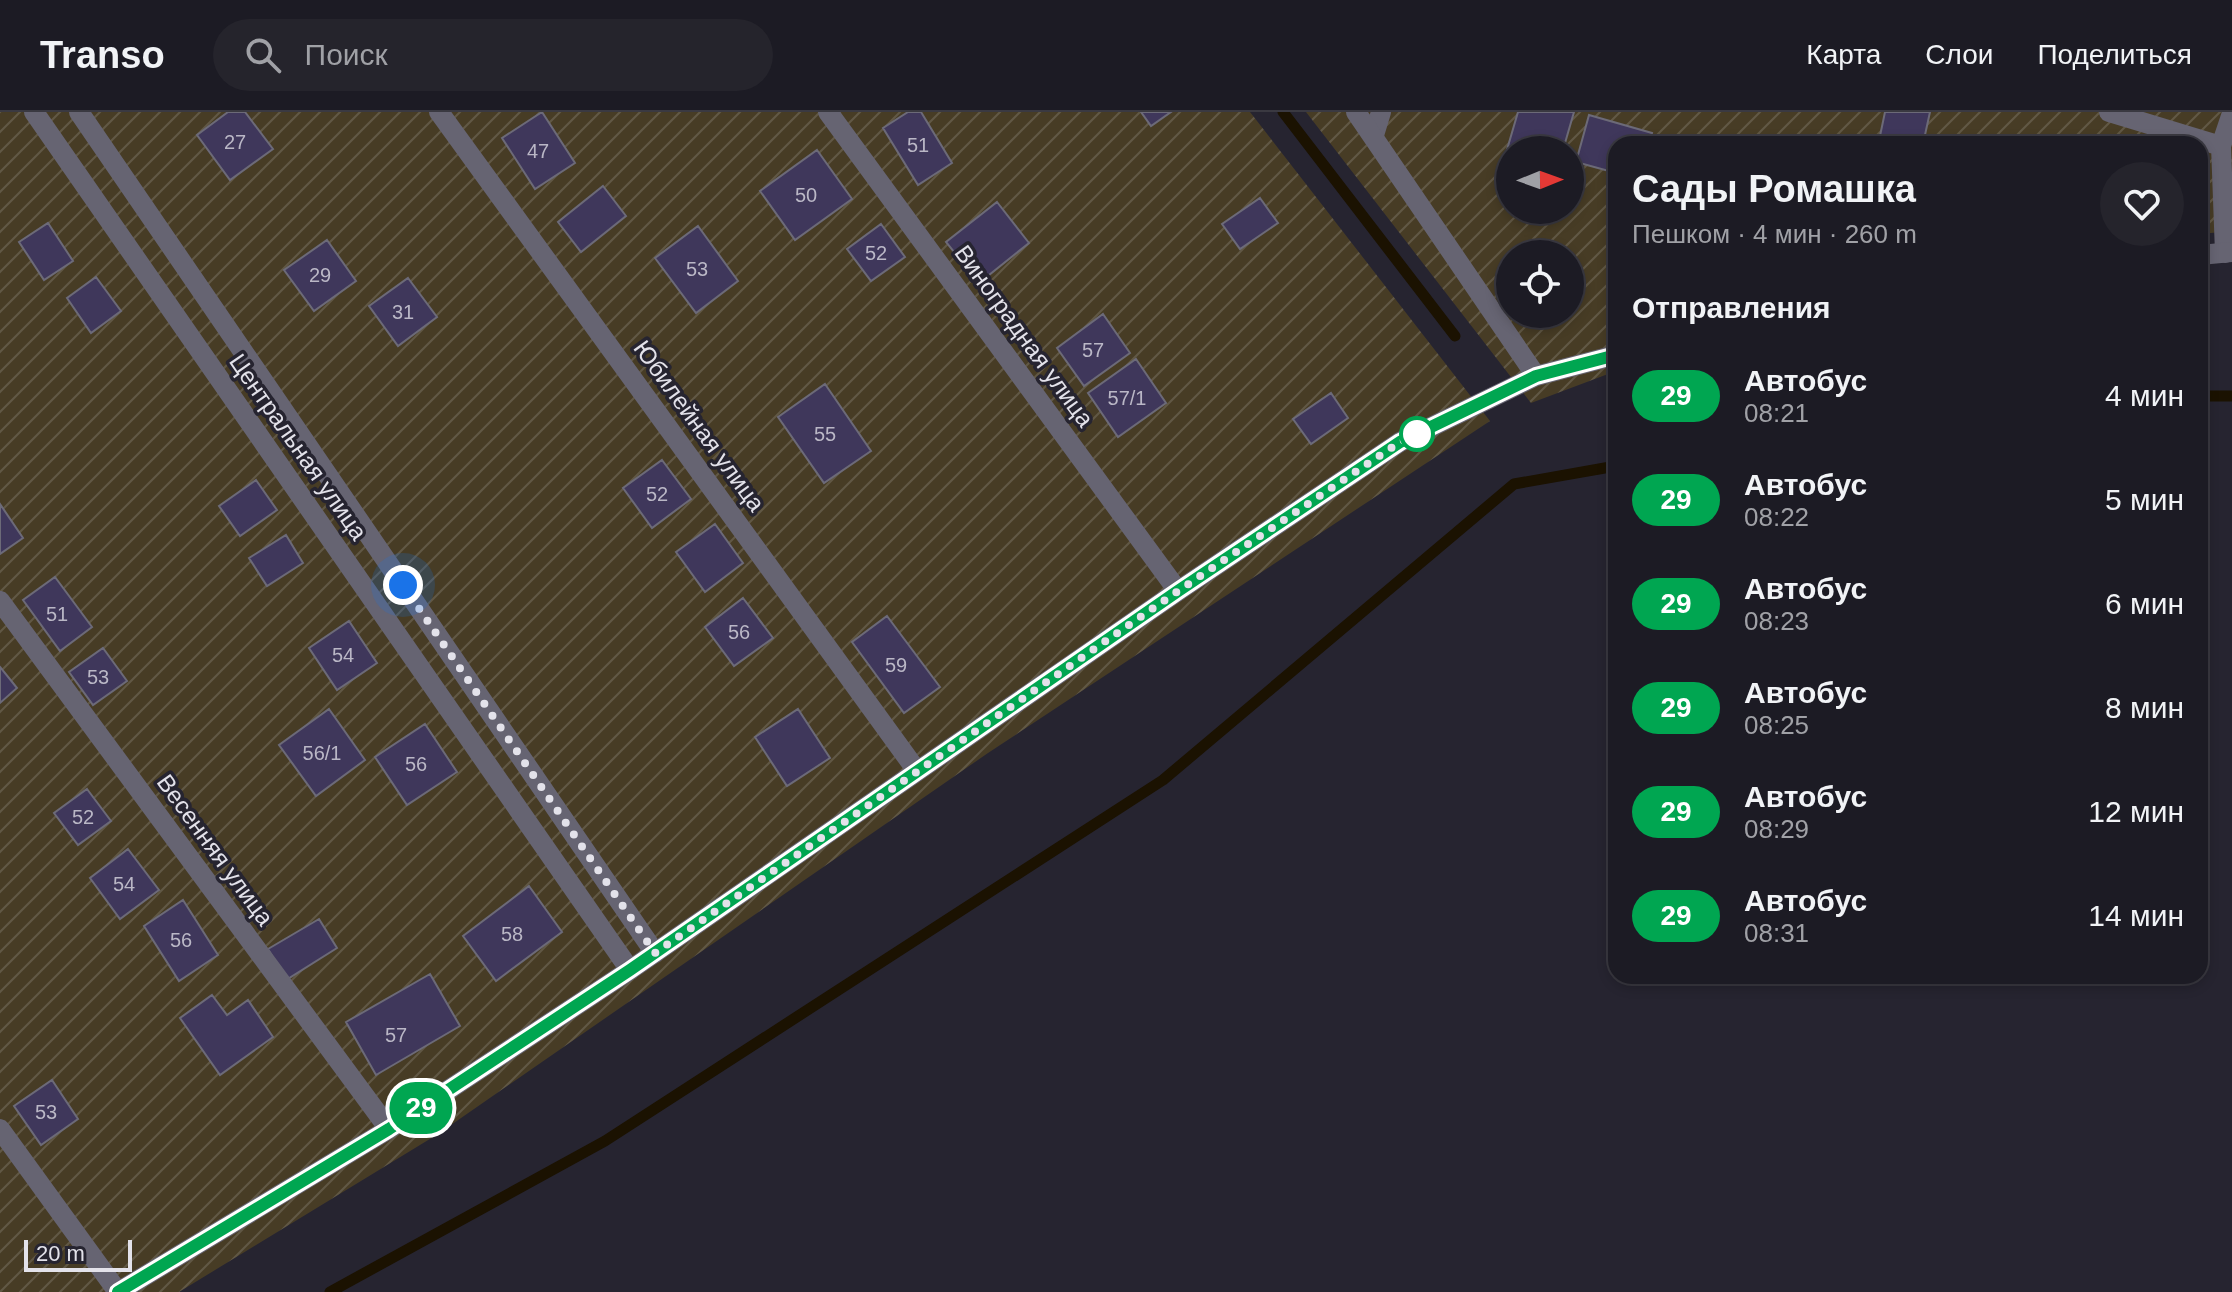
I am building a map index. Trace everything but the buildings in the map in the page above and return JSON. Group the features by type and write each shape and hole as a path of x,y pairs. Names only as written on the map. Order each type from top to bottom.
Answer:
{"street":[{"name":"Центральная улица","path":"34,112 630,970"},
{"name":"Центральная улица","path":"79,112 655,953"},
{"name":"Юбилейная улица","path":"439,112 917,771"},
{"name":"Виноградная улица","path":"828,112 1178,591"},
{"path":"1356,112 1536,376"},
{"path":"1374,135 1381,112"},
{"path":"2109,112 2188,136"},
{"path":"2208,254 2229,252 2221,146 2232,113"},
{"path":"2208,142 2221,146"},
{"path":"0,1129 118,1292 389,1129 630,970 1178,591 1400,442 1536,376 1608,357"},
{"name":"Весенняя улица","path":"0,601 389,1129"}],"shaded area":[{"path":"0,112 1250,112 1490,421 988,753 438,1134 179,1292 0,1292"},
{"path":"1306,112 2232,112 2232,231 2208,233 2208,136 1608,136 1608,374 1531,403"}],"waterway":[{"path":"1283,112 1455,336"},
{"path":"2208,396 2232,396"},
{"path":"330,1292 605,1141 1163,780 1514,484 1608,467"}],"bus line":[{"name":"29","path":"118,1292 389,1129 630,970 1178,591 1400,442 1536,376 1608,357"}],"route":[{"path":"403,585 655,953 1178,591 1400,442 1427,429 1417,434"}]}
